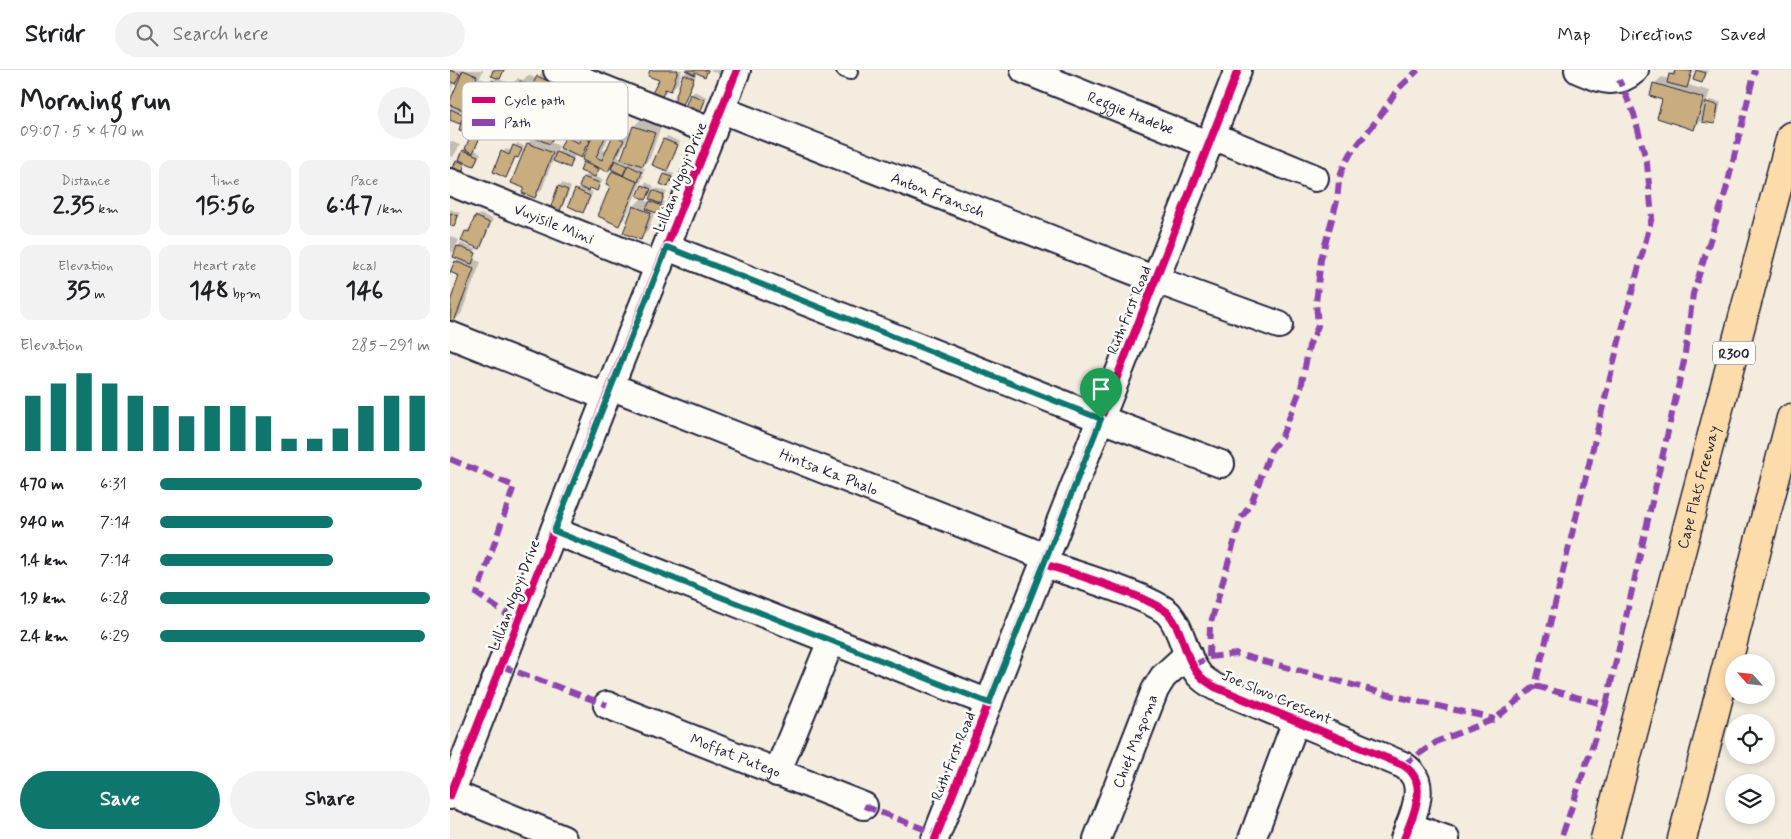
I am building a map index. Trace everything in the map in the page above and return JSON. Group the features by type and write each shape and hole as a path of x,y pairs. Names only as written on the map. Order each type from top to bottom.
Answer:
{"highway":[{"name":"Cape Flats Freeway","path":"1605,839 1791,136"},
{"path":"1682,839 1791,418"}],"street":[{"name":"Anton Fransch","path":"557,70 595,82"},
{"name":"Lillian Ngoyi Drive","path":"451,795 608,392 737,70"},
{"name":"Ruth First Road","path":"935,839 1238,70"},
{"path":"1578,70 1607,80 1618,80 1631,74"},
{"name":"Reggie Hadebe","path":"1039,73 1211,141 1315,178"},
{"name":"Anton Fransch","path":"628,93 717,121 1278,325"},
{"name":"Vuyisile Mini","path":"450,182 663,257 1221,464"},
{"name":"Hintsa Ka Phalo","path":"450,335 608,392 1045,560"},
{"path":"554,531 989,703"},
{"name":"Joe Slovo Crescent","path":"1045,560 1144,599 1168,613 1181,634 1193,666 1200,677 1215,687 1403,764 1412,773 1417,783 1417,797 1407,832"},
{"path":"777,773 831,641"},
{"name":"Chief Maqoma","path":"1097,839 1155,690 1163,676 1188,654"},
{"name":"Moffat Putego","path":"606,705 864,806"},
{"path":"1252,839 1296,721"},
{"path":"451,795 563,839"},
{"path":"1407,832 1446,839"}],"building":[{"path":"450,70 460,74 455,84 450,81"},
{"path":"463,70 477,76 475,82 462,82 462,110 450,105"},
{"path":"493,70 504,70 500,79 491,76"},
{"path":"650,70 678,70 671,91 665,89 661,99 651,95 659,80 648,76"},
{"path":"685,70 708,70 705,77"},
{"path":"1675,70 1692,71 1687,88 1667,83 1669,74 1674,75"},
{"path":"1696,70 1706,73 1702,83 1693,80"},
{"path":"683,74 694,78 683,105 674,102"},
{"path":"537,76 550,82 534,82"},
{"path":"1653,83 1704,98 1694,130 1657,118 1662,100 1650,96"},
{"path":"690,94 705,100 700,113 685,107"},
{"path":"1706,102 1718,105 1715,124 1702,122"},
{"path":"450,109 462,114 460,124 450,120"},
{"path":"633,126 655,133 643,166 621,159"},
{"path":"663,139 678,145 667,171 652,165"},
{"path":"469,140 479,140 473,153 465,149"},
{"path":"540,140 552,140 550,144"},
{"path":"564,140 572,140 579,143 580,140 590,141 581,158 560,148"},
{"path":"591,140 604,140 596,157 602,160 611,140 624,140 608,172 582,160"},
{"path":"527,143 553,153 535,198 522,193 524,188 511,183"},
{"path":"513,145 522,149 518,158 515,157 506,178 493,172 501,151 509,155"},
{"path":"463,150 478,156 474,166 459,160"},
{"path":"556,152 573,159 570,168 553,161"},
{"path":"456,160 465,164 461,175 452,172"},
{"path":"615,160 627,166 623,175 611,169"},
{"path":"583,162 599,169 595,177 580,171"},
{"path":"628,165 642,172 638,182 623,176"},
{"path":"612,171 638,182 619,226 598,216 610,186 606,184"},
{"path":"664,174 672,177 668,187 660,184"},
{"path":"583,177 600,183 597,191 590,188 589,191 579,187"},
{"path":"642,185 651,189 646,200 637,196"},
{"path":"558,186 568,190 559,213 550,209"},
{"path":"575,189 590,196 583,213 568,206"},
{"path":"653,190 664,195 661,204 649,199"},
{"path":"650,201 662,206 659,214 646,209"},
{"path":"633,206 651,213 641,240 623,233"},
{"path":"450,213 458,216 454,227 450,225"},
{"path":"475,216 490,223 480,249 461,241 465,231 469,232"},
{"path":"457,246 476,253 472,264 453,257"},
{"path":"455,261 474,269 454,322 450,320 450,302 459,276 450,272"}],"marked path":[{"path":"1209,657 1210,626 1241,518 1251,504 1271,450 1282,436 1301,388 1309,346 1318,326 1316,303 1321,259 1337,201 1342,170 1351,153 1380,116 1397,90 1418,70"},
{"path":"1606,705 1684,361 1693,294 1726,190 1755,70"},
{"path":"1403,765 1438,741 1495,719 1535,686 1618,345 1652,217 1647,164 1634,114 1619,80"},
{"path":"450,459 514,486 477,594 518,622"},
{"path":"1193,666 1209,657 1237,654 1394,696 1495,719"},
{"path":"501,666 607,705"},
{"path":"1535,686 1606,705 1561,839"},
{"path":"864,806 937,834"}],"cycle path":[{"path":"450,796 606,397 737,70"},
{"path":"935,839 1238,70"},
{"path":"1044,564 1130,593 1161,608 1174,621 1195,669 1215,687 1407,768 1416,780 1418,788 1416,806 1404,839"}],"route":[{"path":"667,247 1101,419 989,703 554,531 667,247"}]}
